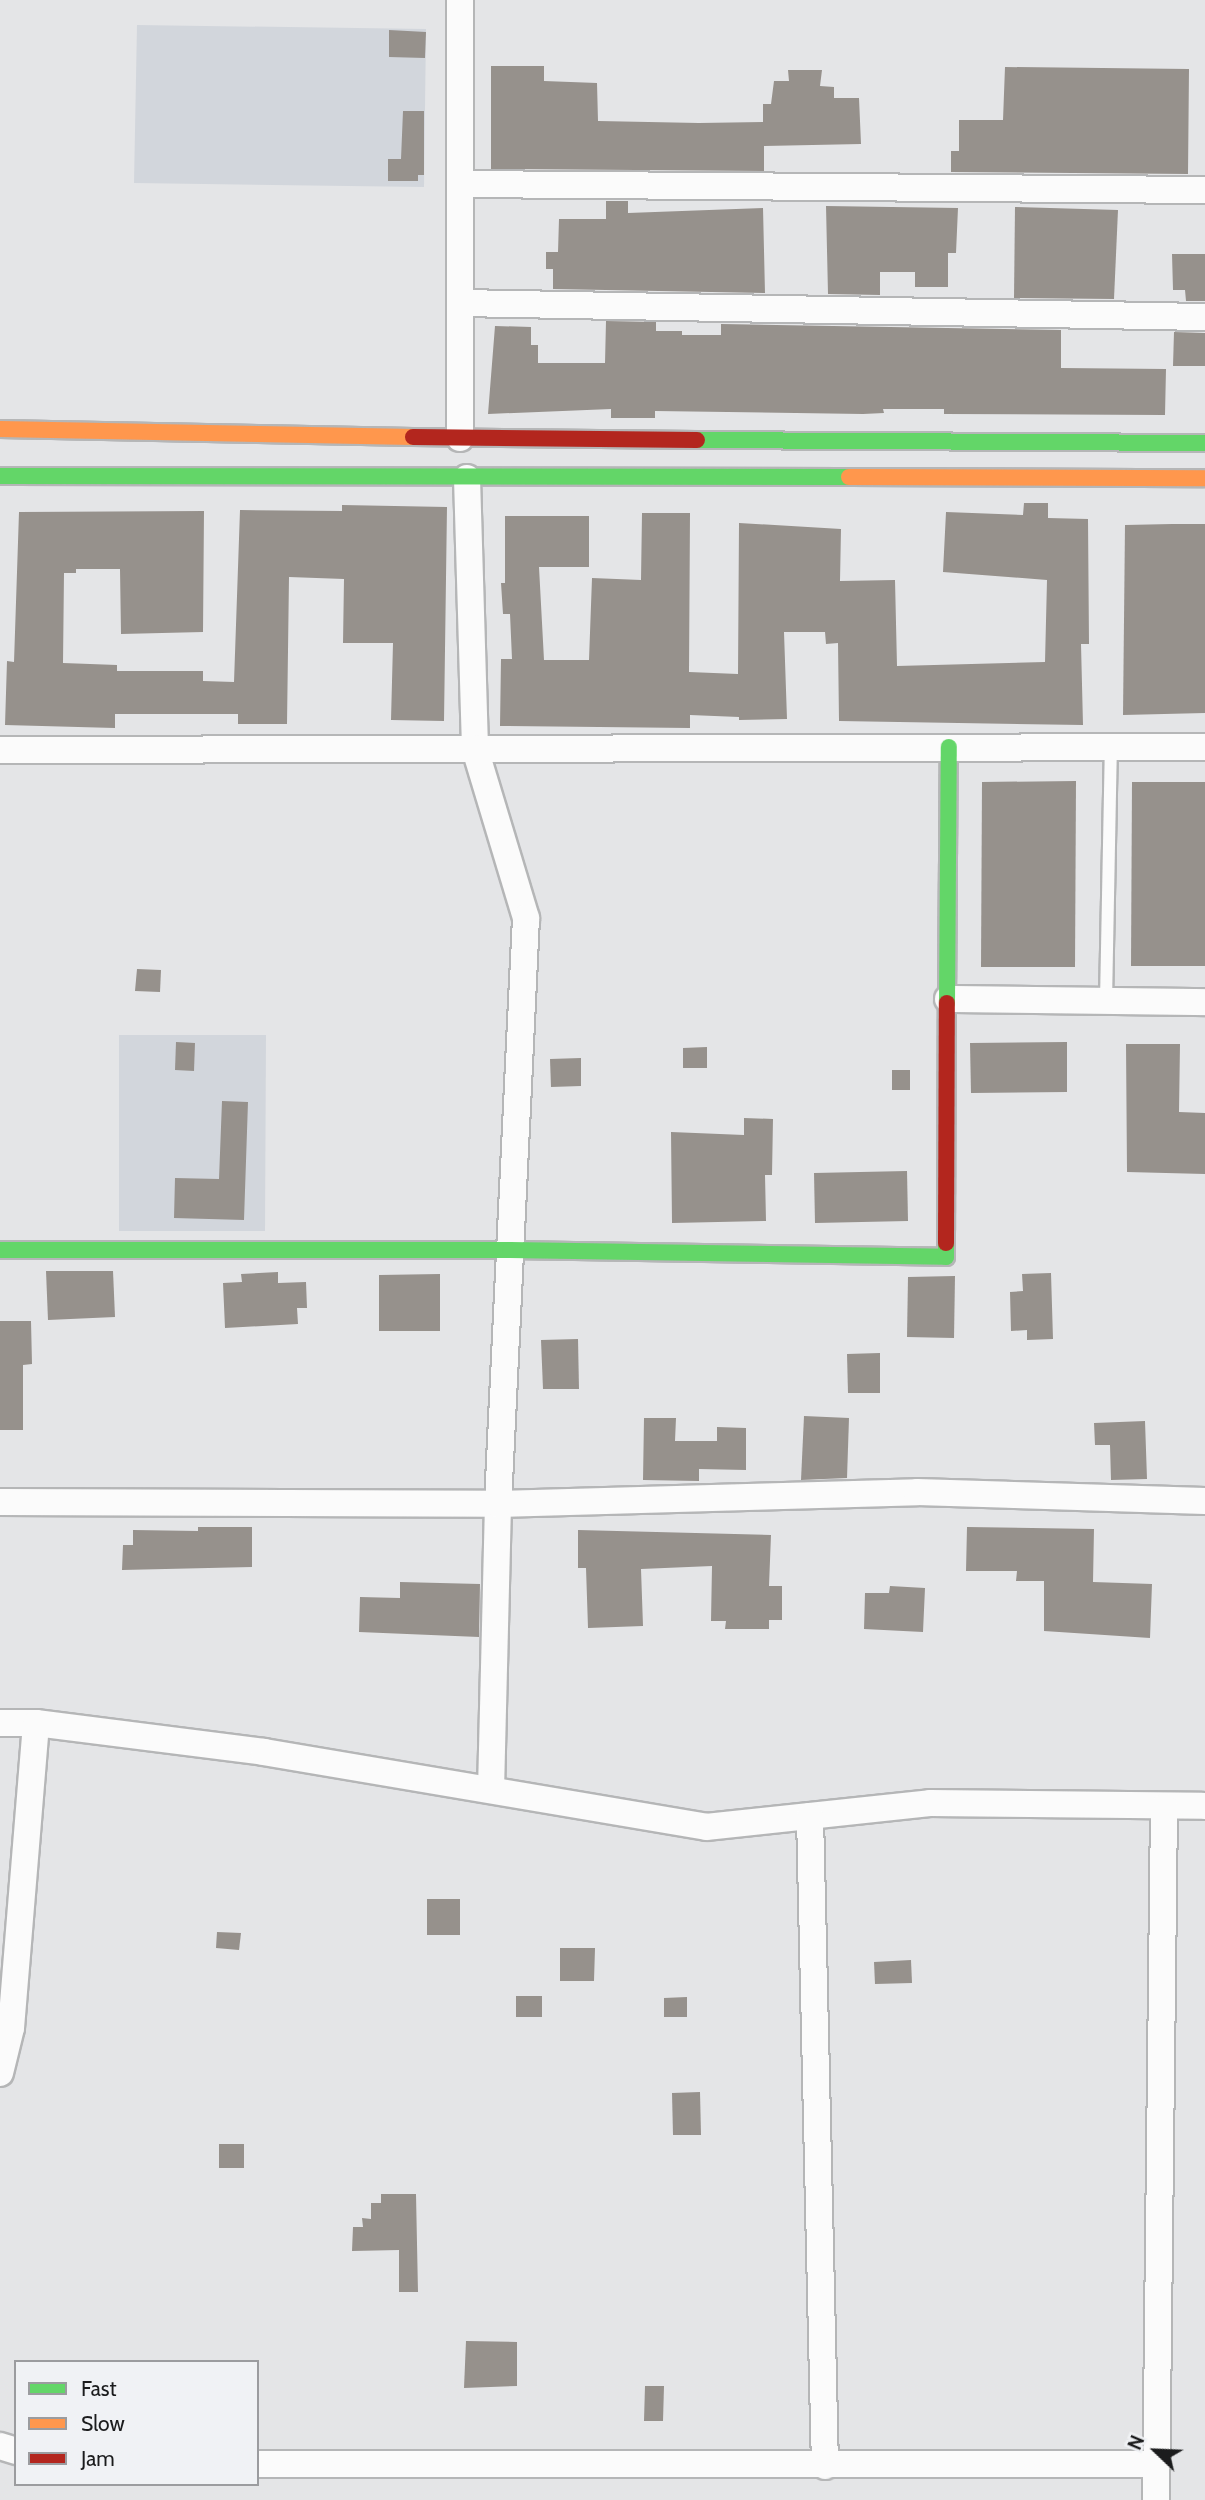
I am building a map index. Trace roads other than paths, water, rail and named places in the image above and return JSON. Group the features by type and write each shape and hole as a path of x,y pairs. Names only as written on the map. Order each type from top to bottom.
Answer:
{"street":[{"path":"460,0 460,438"},
{"path":"460,184 1205,190"},
{"path":"460,303 1205,317"},
{"path":"0,429 460,438 1205,443"},
{"path":"0,476 1205,478"},
{"path":"467,478 475,749 526,918 498,1504 491,1789"},
{"path":"0,1250 510,1250 946,1258 948,747"},
{"path":"0,750 1205,747"},
{"path":"948,999 1205,1002"},
{"path":"0,1502 498,1504 916,1492 1039,1492 1131,1502 1205,1501"},
{"path":"0,1723 36,1723 264,1752 706,1827 930,1803 1205,1806"},
{"path":"0,2073 11,2028 36,1723"},
{"path":"1156,2500 1164,1807"},
{"path":"810,1816 825,2466"},
{"path":"259,2464 1157,2464"}],"lane":[{"path":"1105,1000 1111,747"}]}
